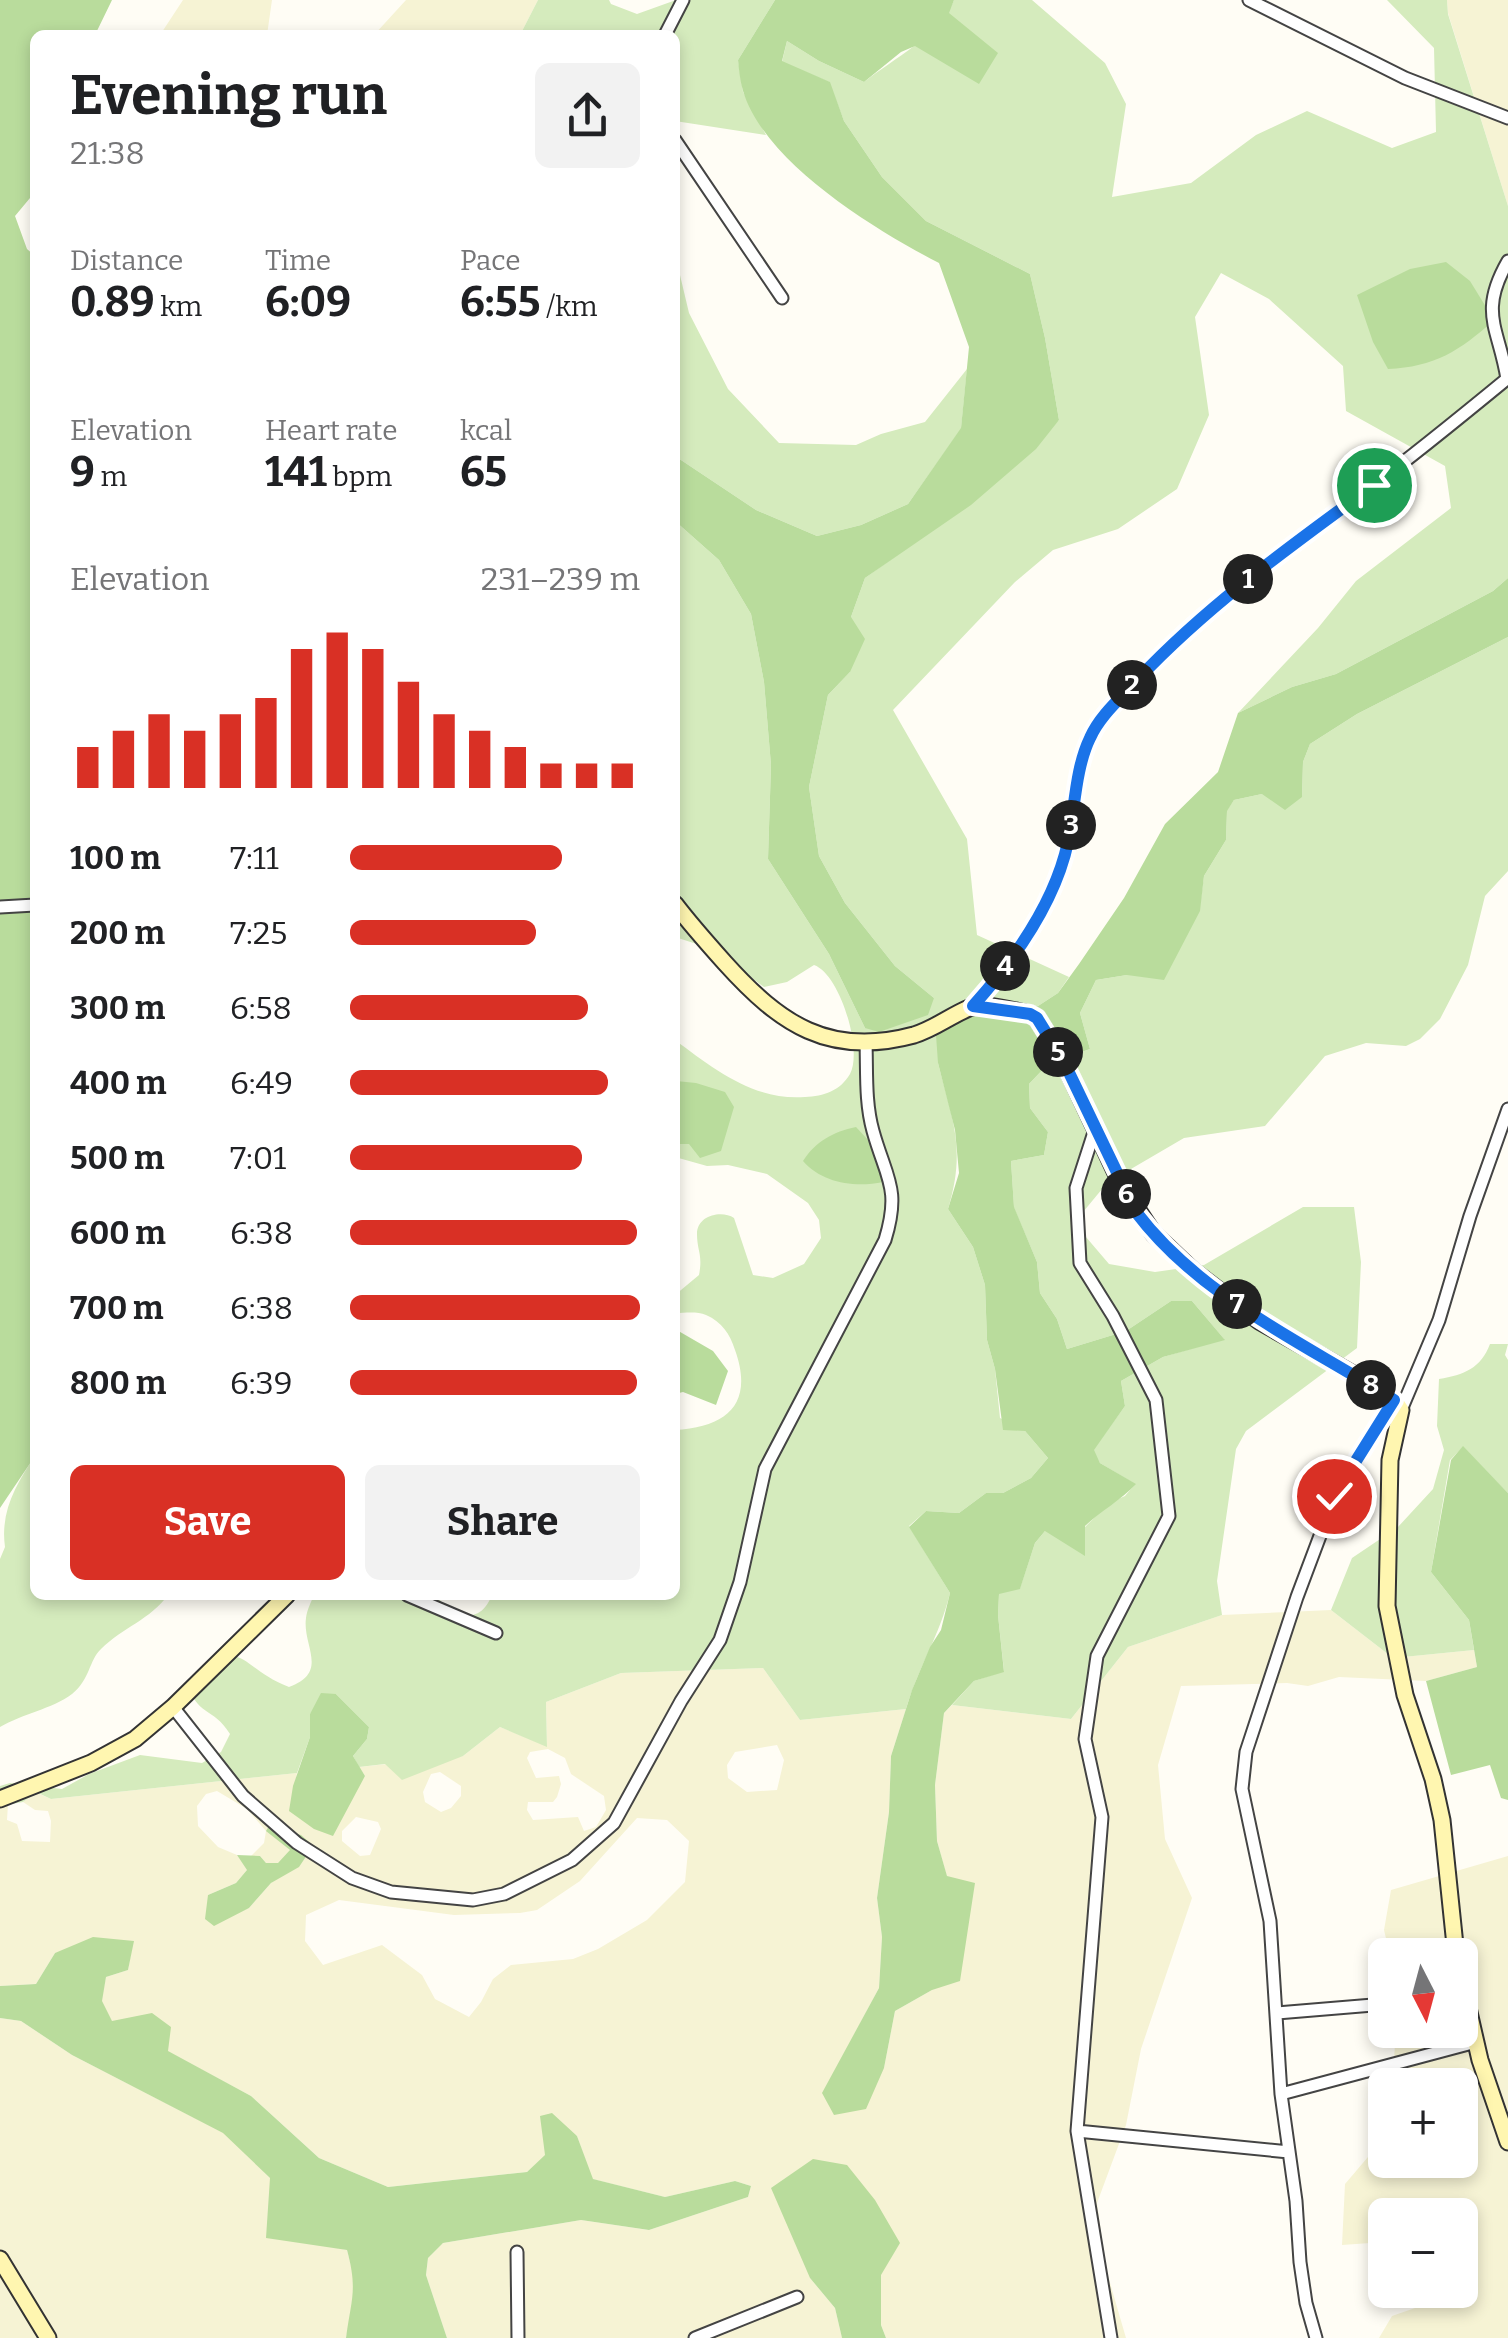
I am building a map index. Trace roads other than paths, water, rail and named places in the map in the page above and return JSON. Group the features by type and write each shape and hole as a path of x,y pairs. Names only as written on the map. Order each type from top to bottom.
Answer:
{"street":[{"path":"668,30 683,0"},
{"path":"1249,0 1406,78 1508,118"},
{"path":"680,147 782,298"},
{"path":"680,910 746,986 783,1019 820,1037 891,1041 924,1032 973,1006 1036,922 1050,896 1067,846 1084,754 1100,721 1172,644 1259,569 1374,485 1507,378 1494,335 1492,305 1495,283 1508,261"},
{"path":"0,907 30,905"},
{"path":"973,1006 1037,1018 1063,1060 1136,1212 1152,1233 1192,1270 1259,1320 1398,1405"},
{"path":"173,1707 243,1796 297,1842 352,1878 391,1892 447,1900 504,1894 572,1860 605,1834 720,1640 740,1582 765,1469 885,1240 894,1201 872,1130 866,1042"},
{"path":"1316,2338 1302,2276 1281,2094 1270,1920 1244,1810 1246,1752 1334,1496 1398,1405 1439,1320 1508,1109"},
{"path":"1096,1126 1076,1188 1080,1263 1113,1316 1156,1400 1169,1516 1096,1656 1085,1739 1102,1818 1077,2131 1111,2338"},
{"path":"1398,1405 1390,1460 1387,1606 1406,1695 1434,1779 1454,1938"},
{"path":"0,1799 59,1778 135,1739 282,1600"},
{"path":"418,1600 496,1633"},
{"path":"1277,2013 1368,2005"},
{"path":"1281,2094 1454,2048"},
{"path":"1478,2048 1508,2142"},
{"path":"1077,2131 1289,2152"},
{"path":"517,2252 518,2338"},
{"path":"0,2259 48,2338"},
{"path":"695,2338 797,2297"}]}
